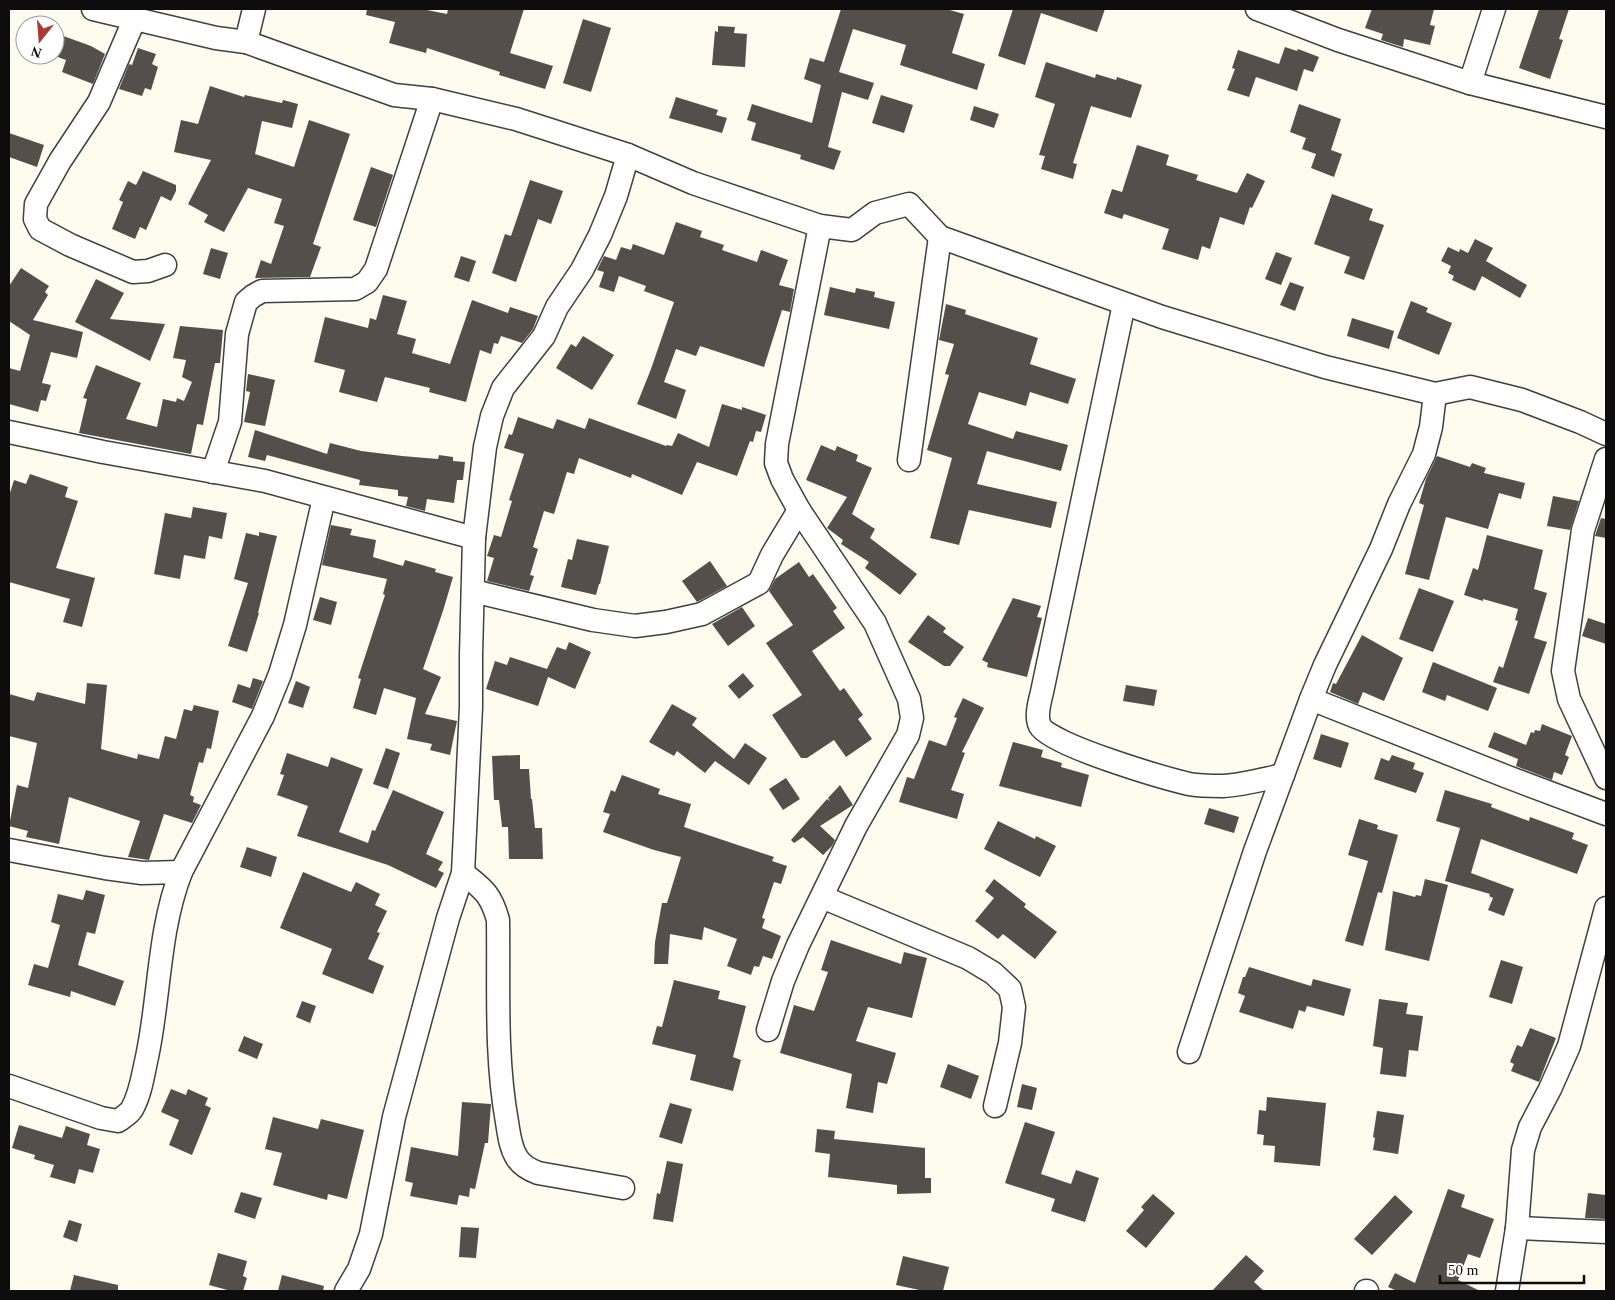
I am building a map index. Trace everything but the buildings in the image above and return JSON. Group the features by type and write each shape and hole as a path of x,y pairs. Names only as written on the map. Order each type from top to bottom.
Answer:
{"street":[{"path":"93,9 216,38 246,42 394,95 432,99 516,119 628,155 693,183 820,226 852,230 875,213 909,204 940,237 1162,318 1325,367 1435,394 1470,387 1522,400 1606,434"},
{"path":"246,42 254,9"},
{"path":"1257,9 1338,40 1470,83 1606,117"},
{"path":"1470,83 1494,9"},
{"path":"135,18 99,102 60,161 36,204 35,219 40,229 70,245 133,272 148,272 165,265"},
{"path":"213,472 230,422 238,334 246,302 262,291 355,289 367,282 376,269 432,99"},
{"path":"346,1291 359,1269 371,1234 394,1117 448,918 463,873 471,707 474,538 485,447 492,416 503,388 544,336 557,307 582,270 600,235 616,196 628,155"},
{"path":"768,1030 783,981 798,945 856,826 908,735 912,718 909,699 875,623 799,510 782,479 776,463 777,444 820,226"},
{"path":"909,460 940,237"},
{"path":"1124,304 1042,692 1038,714 1040,726 1049,734 1082,750 1118,764 1191,784 1224,786 1283,775"},
{"path":"1189,1052 1255,851 1311,699 1353,605 1382,549 1399,504 1424,454 1431,428 1435,394"},
{"path":"9,432 93,450 265,481 474,538"},
{"path":"1606,459 1583,530 1563,671 1569,699 1606,778"},
{"path":"9,1086 101,1118 118,1121 132,1111 140,1090 152,1034 166,924 174,892 181,872 263,716 280,674 295,625 324,498"},
{"path":"473,591 593,620 635,626 666,622 702,614 759,583 772,555 799,510"},
{"path":"1311,699 1606,814"},
{"path":"9,850 132,871 181,872"},
{"path":"463,873 482,889 494,903 498,920 499,1056 511,1145 517,1159 526,1168 538,1173 623,1188"},
{"path":"822,897 968,958 993,973 1010,989 1014,1007 1010,1043 995,1106"},
{"path":"1506,1291 1518,1228 1523,1150 1530,1127 1550,1089 1569,1046 1606,908"},
{"path":"1518,1228 1606,1232"}]}
